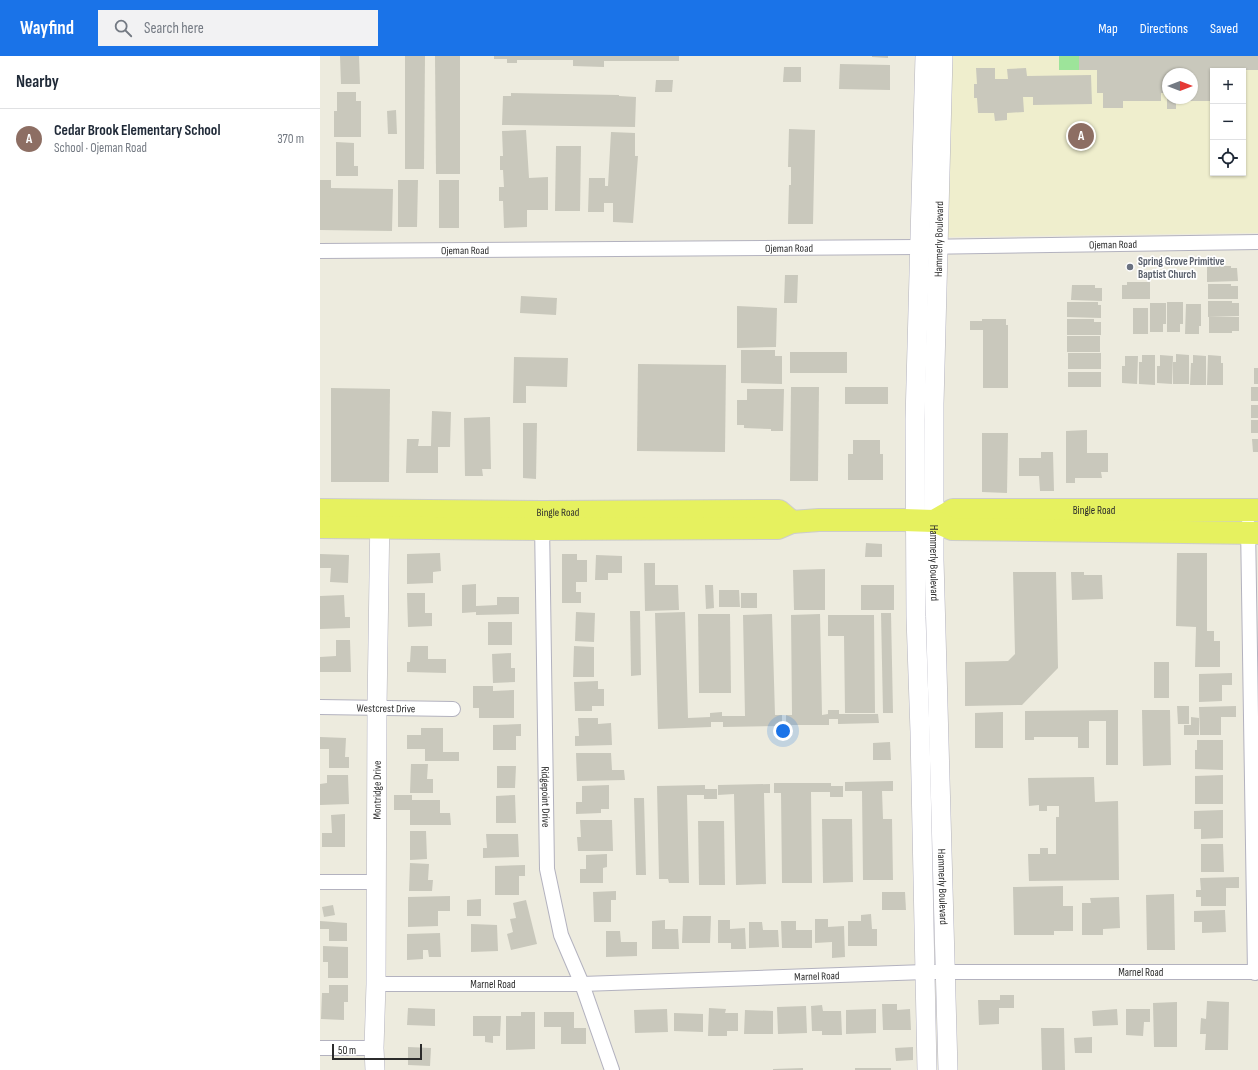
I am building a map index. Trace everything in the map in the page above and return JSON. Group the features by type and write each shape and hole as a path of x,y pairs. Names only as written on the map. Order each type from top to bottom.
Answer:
{"main road":[{"name":"Hammerly Boulevard","path":"925,56 915,403 925,521 940,766 948,1070"},
{"name":"Hammerly Boulevard","path":"927,1070 921,768 916,617 934,404 943,56"},
{"name":"Bingle Road","path":"320,510 380,519 542,521 726,520 778,528 792,522 819,520 925,521 952,529 1253,510"},
{"name":"Bingle Road","path":"320,528 380,519"},
{"name":"Montridge Drive","path":"375,1070 377,708 380,519"},
{"name":"Bingle Road","path":"1104,520 1253,533"},
{"path":"921,768 940,766"}],"street":[{"name":"Ojeman Road","path":"320,251 939,247 1258,242"},
{"path":"1253,510 1256,973"},
{"name":"Ridgepoint Drive","path":"542,521 547,869 561,935 582,984 612,1070"},
{"name":"Westcrest Drive","path":"320,707 453,709"},
{"path":"320,882 377,882"},
{"name":"Marnel Road","path":"376,984 582,984 925,972 1256,973"},
{"path":"320,1048 374,1048"}],"shaded area":[{"path":"951,56 1258,56 1258,233 947,237"}],"green space":[{"path":"1059,56 1079,56 1079,70 1059,70"}],"building":[{"path":"340,56 359,56 360,84 341,84"},
{"path":"405,56 425,56 424,169 405,169"},
{"path":"435,56 460,56 460,174 436,174"},
{"path":"494,56 679,56 679,61 604,61 604,67 573,66 573,60 517,60 517,63 507,63 507,59 494,59"},
{"path":"888,56 888,58 872,57"},
{"path":"1079,56 1258,56 1258,70 1246,70 1246,68 1210,68 1210,101 1198,101 1198,68 1162,68 1161,101 1123,101 1123,108 1103,108 1103,93 1097,93 1097,70 1079,70"},
{"path":"840,64 890,65 890,90 839,89"},
{"path":"784,67 801,67 801,82 783,82"},
{"path":"976,68 995,68 995,79 1008,79 1007,69 1026,68 1027,76 1091,75 1092,104 1033,105 1033,97 1023,97 1024,112 1007,113 1007,120 995,121 994,113 978,113 977,98 974,98 974,84 977,84"},
{"path":"656,80 673,80 672,92 655,92"},
{"path":"337,92 356,92 356,101 361,101 361,137 334,137 334,111 337,111"},
{"path":"511,93 619,95 636,97 635,127 502,125 503,96 511,96"},
{"path":"1167,104 1176,104 1176,109 1167,109"},
{"path":"396,110 397,134 388,134 387,111"},
{"path":"789,129 815,130 813,224 788,224 789,185 791,185 791,167 788,167"},
{"path":"526,130 529,178 548,177 548,210 527,210 527,227 504,228 503,201 499,201 499,187 504,187 503,170 500,170 500,156 503,156 502,131"},
{"path":"611,132 635,133 635,156 638,156 633,223 613,222 613,203 604,203 604,212 588,212 589,178 605,178 605,186 608,186"},
{"path":"336,142 354,143 354,166 358,166 358,176 336,176"},
{"path":"556,146 581,146 580,211 555,211"},
{"path":"320,180 331,180 331,188 393,189 392,231 320,230"},
{"path":"398,180 418,180 417,227 398,227"},
{"path":"439,180 459,180 459,228 439,228"},
{"path":"1207,266 1231,266 1231,268 1237,268 1238,281 1207,282"},
{"path":"785,275 798,275 797,303 784,303"},
{"path":"1127,282 1150,282 1150,299 1122,299 1122,285 1127,285"},
{"path":"1208,284 1231,284 1231,286 1238,286 1238,299 1208,299"},
{"path":"1072,285 1095,285 1095,288 1102,288 1102,301 1071,300"},
{"path":"521,296 557,298 556,315 520,313"},
{"path":"1208,301 1232,301 1232,303 1239,303 1239,316 1208,317"},
{"path":"1067,302 1098,302 1098,305 1101,305 1101,318 1067,317"},
{"path":"1167,302 1183,302 1183,324 1180,324 1180,332 1167,332"},
{"path":"1150,303 1166,303 1166,324 1163,324 1163,332 1150,332"},
{"path":"1186,304 1201,304 1201,326 1199,326 1199,334 1185,334"},
{"path":"737,306 777,308 776,347 737,348"},
{"path":"1133,308 1148,308 1148,334 1133,334"},
{"path":"1209,317 1239,317 1239,331 1232,331 1232,333 1209,333"},
{"path":"982,319 1006,319 1006,325 1008,325 1008,388 983,388 983,330 970,330 970,321 982,321"},
{"path":"1067,319 1094,319 1094,322 1101,322 1101,335 1067,335"},
{"path":"1067,336 1100,336 1100,352 1067,352"},
{"path":"741,350 775,350 775,356 782,356 782,384 741,383"},
{"path":"790,352 847,352 847,373 790,373"},
{"path":"1068,353 1101,353 1101,369 1068,369"},
{"path":"1176,354 1189,355 1189,384 1173,384 1173,362 1176,362"},
{"path":"1142,355 1155,355 1155,385 1139,384 1139,362 1142,362"},
{"path":"1160,355 1173,356 1172,384 1157,383 1157,366 1160,366"},
{"path":"1193,355 1206,356 1206,385 1190,385"},
{"path":"1208,355 1221,356 1221,363 1223,363 1223,385 1207,385"},
{"path":"1125,356 1138,356 1137,384 1122,383 1122,366 1125,366"},
{"path":"514,357 568,358 567,387 526,386 526,403 513,403"},
{"path":"638,364 726,365 725,452 637,451"},
{"path":"1254,368 1258,368 1258,384 1254,384"},
{"path":"1068,372 1101,372 1101,387 1068,387"},
{"path":"791,387 819,387 818,481 790,481"},
{"path":"845,387 888,387 888,404 845,404"},
{"path":"1251,387 1258,387 1258,401 1251,401"},
{"path":"331,388 390,389 389,482 331,482"},
{"path":"747,389 784,389 783,431 744,428 744,425 737,425 737,400 747,400"},
{"path":"1251,405 1258,405 1258,418 1251,418"},
{"path":"432,411 451,412 450,447 438,447 438,473 406,473 407,439 419,439 418,446 431,446"},
{"path":"490,417 491,469 482,469 483,476 465,476 464,418"},
{"path":"1251,420 1258,420 1258,433 1251,433"},
{"path":"523,423 537,423 536,479 523,478"},
{"path":"1087,430 1087,453 1108,453 1108,472 1101,472 1102,478 1075,478 1075,483 1066,483 1066,431"},
{"path":"982,433 1008,433 1007,493 982,492"},
{"path":"1252,439 1258,439 1258,452 1253,452"},
{"path":"853,440 880,440 880,454 883,454 883,480 848,480 848,454 853,454"},
{"path":"1041,452 1053,452 1054,491 1040,491 1039,476 1019,476 1019,458 1041,458"},
{"path":"866,543 882,544 882,557 865,557"},
{"path":"440,553 441,571 433,572 433,583 407,584 407,554"},
{"path":"1177,553 1207,553 1207,631 1214,631 1214,641 1220,641 1220,667 1195,667 1196,627 1176,626"},
{"path":"320,554 349,555 348,583 330,582 331,568 320,568"},
{"path":"562,554 577,554 577,560 587,560 587,582 576,582 576,592 581,592 581,603 562,603"},
{"path":"596,555 622,556 622,573 608,573 608,580 595,580"},
{"path":"644,563 655,563 655,585 678,585 679,610 645,611"},
{"path":"825,569 825,610 794,610 793,570"},
{"path":"1013,572 1056,572 1058,668 1022,705 965,706 965,662 1008,661 1015,654"},
{"path":"1071,572 1084,572 1084,575 1102,575 1103,599 1072,600"},
{"path":"476,584 476,606 497,605 497,597 519,597 519,614 476,615 476,612 462,613 462,585"},
{"path":"705,585 713,585 714,608 706,609"},
{"path":"861,585 894,585 894,610 861,610"},
{"path":"719,590 739,590 740,607 719,607"},
{"path":"407,593 425,593 425,613 432,613 432,626 408,627"},
{"path":"741,593 757,593 757,608 741,608"},
{"path":"344,595 345,617 350,617 350,628 320,629 320,596"},
{"path":"630,611 640,611 641,675 631,676"},
{"path":"576,612 595,613 594,642 575,641"},
{"path":"685,612 688,718 710,717 710,713 722,712 722,716 745,716 743,615 772,614 775,715 782,715 782,726 723,727 723,722 711,722 711,727 658,729 655,613"},
{"path":"881,613 891,613 893,713 883,713"},
{"path":"698,614 730,614 731,693 699,693"},
{"path":"820,614 822,715 828,714 828,710 839,710 839,714 878,714 879,723 838,724 838,719 829,719 829,725 786,725 786,715 792,715 791,615"},
{"path":"828,615 874,615 875,713 845,713 844,636 828,636"},
{"path":"488,622 512,622 512,645 488,645"},
{"path":"336,640 350,640 351,672 320,672 320,657 336,656"},
{"path":"411,646 428,646 428,659 446,659 446,673 407,672 407,662 410,662"},
{"path":"574,646 594,647 594,677 573,677"},
{"path":"511,653 511,668 515,668 515,682 493,683 492,654"},
{"path":"1154,662 1169,662 1169,698 1154,698"},
{"path":"1232,673 1232,685 1222,685 1222,701 1199,702 1199,674"},
{"path":"598,681 598,689 604,689 604,706 592,706 592,711 575,711 574,682"},
{"path":"473,686 493,686 493,691 514,690 514,718 479,718 479,708 473,708"},
{"path":"1177,706 1189,706 1189,724 1178,724"},
{"path":"1236,706 1236,717 1221,717 1221,735 1200,735 1199,707"},
{"path":"1118,710 1118,765 1106,765 1106,721 1089,721 1089,748 1078,748 1078,737 1034,737 1034,740 1025,740 1025,711"},
{"path":"1142,710 1170,710 1171,765 1143,766"},
{"path":"1003,712 1003,748 975,748 975,713"},
{"path":"1191,717 1199,718 1199,735 1184,735 1184,725 1191,725"},
{"path":"578,718 598,718 598,724 611,723 612,745 575,746 575,736 579,736"},
{"path":"521,724 521,736 516,736 516,750 493,750 493,725"},
{"path":"421,728 443,728 443,752 459,752 459,761 425,761 425,749 407,749 407,735 421,735"},
{"path":"320,737 346,738 345,757 349,757 349,768 329,768 329,749 320,749"},
{"path":"1197,740 1223,740 1223,770 1195,769 1195,750 1197,750"},
{"path":"890,742 891,760 873,760 873,743"},
{"path":"576,753 611,753 612,770 624,770 625,780 577,781"},
{"path":"411,764 428,764 427,779 433,779 433,793 410,793"},
{"path":"497,766 516,766 515,788 497,788"},
{"path":"327,775 348,775 349,804 320,805 320,784 327,783"},
{"path":"1223,775 1223,804 1195,804 1195,776"},
{"path":"1094,777 1095,802 1118,801 1119,880 1029,881 1028,854 1040,854 1040,848 1048,848 1048,854 1056,854 1056,817 1059,817 1059,806 1047,806 1047,811 1039,811 1039,805 1029,806 1028,778"},
{"path":"893,781 893,791 882,791 883,819 892,819 893,880 863,880 862,791 845,791 845,782"},
{"path":"774,783 831,783 831,786 843,786 843,797 830,797 830,792 811,792 812,883 782,883 781,793 774,793"},
{"path":"770,784 770,793 764,793 766,884 736,885 734,794 718,795 718,785"},
{"path":"609,785 609,809 601,809 601,813 576,814 576,802 582,802 582,786"},
{"path":"705,785 705,789 717,789 717,799 704,799 704,795 687,795 689,883 669,883 668,879 659,879 657,786"},
{"path":"394,795 412,795 412,800 440,800 440,813 450,813 451,825 410,825 410,810 394,810"},
{"path":"515,795 516,823 496,823 496,796"},
{"path":"634,798 644,798 646,875 636,875"},
{"path":"1223,810 1223,838 1201,839 1201,829 1194,829 1194,811"},
{"path":"345,814 345,847 322,847 322,833 332,833 331,815"},
{"path":"822,819 852,819 853,882 823,883"},
{"path":"580,820 612,820 613,851 578,851 577,837 581,837"},
{"path":"698,821 724,821 725,885 699,885"},
{"path":"410,831 426,831 427,859 410,860"},
{"path":"486,834 518,834 519,857 483,858 483,848 487,848"},
{"path":"1201,844 1223,844 1224,872 1201,872"},
{"path":"607,854 607,867 603,868 603,883 580,883 580,869 586,869 586,855"},
{"path":"410,863 429,864 428,880 433,880 432,891 409,891"},
{"path":"525,865 525,876 519,876 519,895 495,895 495,866"},
{"path":"1239,877 1239,888 1226,888 1226,906 1201,906 1201,897 1196,897 1196,890 1201,890 1200,878"},
{"path":"1063,886 1063,906 1073,906 1073,931 1054,931 1054,935 1014,935 1013,887"},
{"path":"616,891 616,900 611,900 611,922 594,922 593,892"},
{"path":"882,892 905,892 906,910 882,910"},
{"path":"1174,894 1175,950 1147,950 1146,895"},
{"path":"450,896 450,911 438,911 438,926 408,927 408,897"},
{"path":"1119,897 1120,928 1103,929 1103,935 1082,935 1082,903 1091,903 1090,898"},
{"path":"481,899 481,916 467,916 467,900"},
{"path":"526,900 537,944 511,950 507,934 513,932 510,919 516,918 513,903"},
{"path":"333,905 335,915 324,917 322,907"},
{"path":"1225,910 1226,932 1202,933 1202,922 1194,922 1194,911"},
{"path":"871,914 872,929 877,929 877,946 848,946 848,921 861,921 861,915"},
{"path":"683,916 711,916 710,943 682,943"},
{"path":"815,919 828,919 828,927 844,926 845,957 832,958 832,942 815,943"},
{"path":"665,920 665,929 678,929 679,949 652,949 652,921"},
{"path":"718,920 730,920 730,929 745,928 746,949 731,949 731,943 718,943"},
{"path":"320,921 347,923 347,941 329,941 329,929 320,929"},
{"path":"781,921 796,921 796,930 812,930 812,948 782,948"},
{"path":"749,922 762,922 763,930 778,930 779,947 749,948"},
{"path":"471,924 497,925 498,951 471,952"},
{"path":"606,931 620,931 621,942 637,942 637,956 606,957"},
{"path":"440,933 441,957 429,957 428,950 423,950 423,959 407,960 407,934"},
{"path":"323,946 348,947 348,978 328,978 328,962 323,962"},
{"path":"329,985 348,985 348,1002 344,1002 344,1020 321,1019 322,993 329,993"},
{"path":"1000,995 1014,995 1014,1008 999,1008 999,1024 979,1025 978,1000 1000,1000"},
{"path":"1207,1001 1229,1002 1228,1050 1205,1050 1206,1034 1200,1034 1201,1018 1206,1019"},
{"path":"1177,1002 1177,1047 1154,1047 1153,1003"},
{"path":"882,1004 897,1004 897,1010 910,1009 911,1030 883,1030"},
{"path":"822,1005 823,1011 841,1011 842,1035 822,1035 822,1031 812,1031 811,1006"},
{"path":"806,1006 807,1033 778,1034 777,1007"},
{"path":"408,1008 435,1009 435,1026 407,1025"},
{"path":"709,1008 726,1009 725,1013 738,1013 738,1031 727,1031 727,1036 708,1036"},
{"path":"667,1009 668,1032 635,1033 634,1010"},
{"path":"876,1009 876,1033 846,1034 846,1010"},
{"path":"1117,1009 1118,1025 1093,1026 1092,1011"},
{"path":"1126,1009 1150,1009 1150,1022 1144,1022 1143,1036 1126,1035"},
{"path":"745,1010 773,1011 773,1034 744,1034"},
{"path":"521,1012 535,1012 535,1049 506,1050 506,1016 521,1016"},
{"path":"544,1012 574,1012 574,1028 586,1028 586,1044 561,1044 561,1027 544,1027"},
{"path":"674,1013 703,1014 703,1032 674,1031"},
{"path":"473,1016 501,1016 500,1036 493,1036 493,1043 485,1042 485,1036 473,1036"},
{"path":"1041,1028 1064,1028 1065,1070 1042,1070"},
{"path":"1092,1037 1092,1053 1075,1053 1074,1038"},
{"path":"408,1047 431,1048 430,1066 408,1065"},
{"path":"913,1047 913,1060 896,1061 895,1048"},
{"path":"803,1068 803,1070 773,1070 773,1069"},
{"path":"855,1068 891,1068 891,1070 855,1070"}],"place":[{"name":"Cedar Brook Elementary School","path":"1081,136"},
{"name":"Spring Grove Primitive Baptist Church","path":"1130,267"}]}
